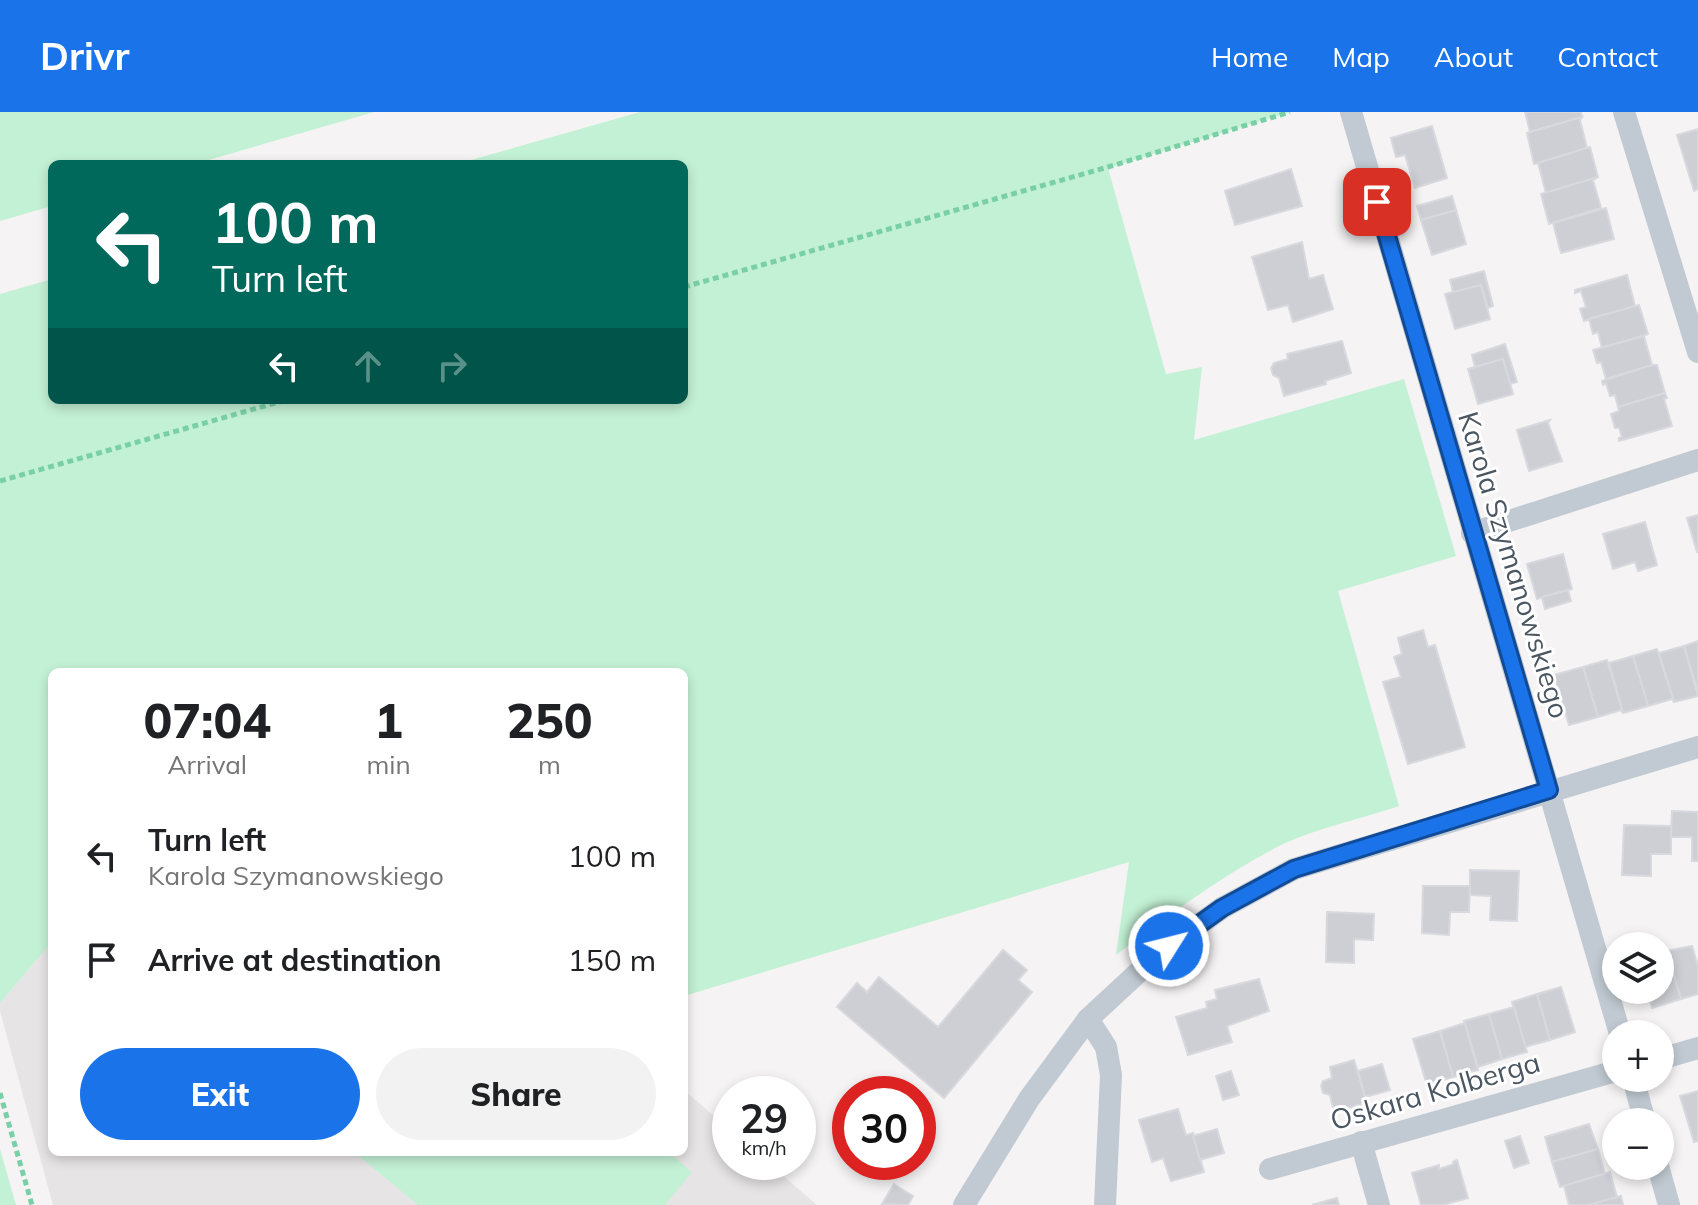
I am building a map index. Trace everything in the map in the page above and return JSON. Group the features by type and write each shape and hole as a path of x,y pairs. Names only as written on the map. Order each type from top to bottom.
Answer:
{"street":[{"name":"Karola Szymanowskiego","path":"1351,112 1616,1020"},
{"path":"1624,112 1698,352"},
{"path":"1472,533 1698,460"},
{"path":"964,1205 1029,1099 1088,1019 1156,956 1222,908 1294,869 1698,747"},
{"path":"1088,1019 1106,1047 1111,1075 1105,1205"},
{"path":"1674,1055 1698,1048"},
{"name":"Oskara Kolberga","path":"1270,1169 1602,1075"},
{"path":"1361,1142 1379,1205"},
{"path":"1662,1180 1669,1205"}],"path":[{"path":"688,286 1093,172 1290,112"},
{"path":"0,481 272,404"},
{"path":"0,1093 32,1205"}],"shaded area":[{"path":"48,947 48,1156 688,1156 688,1093 712,1114 712,1180 788,1180 817,1205 53,1205 0,1003"}],"green space":[{"path":"0,112 374,112 209,160 48,160 48,207 0,221"},
{"path":"640,112 1290,112 1108,168 1166,374 1202,367 1194,440 1404,379 1456,556 1338,591 1399,806 1281,845 1217,882 1116,955 1129,862 688,995 688,668 48,668 48,947 0,1003 0,294 48,280 48,404 688,404 688,160 471,160"},
{"path":"0,1149 16,1205 0,1205"},
{"path":"359,1156 673,1156 692,1172 665,1205 418,1205"}],"building":[{"path":"1525,112 1581,112 1582,117 1530,132"},
{"path":"1582,117 1580,120 1587,148 1534,164 1527,133"},
{"path":"1432,126 1447,178 1415,188 1405,155 1396,157 1391,138"},
{"path":"1698,129 1698,189 1694,191 1677,135"},
{"path":"1590,147 1598,177 1546,193 1538,163"},
{"path":"1291,169 1302,206 1235,225 1225,191"},
{"path":"1598,177 1593,180 1601,208 1549,224 1541,194"},
{"path":"1452,196 1456,210 1421,220 1417,206"},
{"path":"1606,208 1614,239 1561,253 1553,223"},
{"path":"1456,210 1466,244 1432,255 1421,220"},
{"path":"1302,242 1309,279 1323,275 1333,309 1293,322 1288,305 1268,310 1252,257"},
{"path":"1484,271 1493,306 1488,308 1481,285 1453,293 1450,280"},
{"path":"1627,275 1635,306 1584,321 1580,309 1586,307 1581,291 1575,293 1575,290"},
{"path":"1481,285 1490,319 1455,329 1445,294"},
{"path":"1639,305 1648,334 1602,348 1598,332 1593,334 1589,319"},
{"path":"1644,336 1652,365 1606,379 1593,350"},
{"path":"1342,341 1351,373 1284,396 1279,378 1273,375 1271,368 1274,363 1288,359 1287,354"},
{"path":"1505,344 1517,382 1510,384 1503,359 1475,367 1472,355"},
{"path":"1503,359 1513,394 1478,404 1468,369"},
{"path":"1657,365 1665,393 1618,407 1615,395 1610,396 1606,383 1603,385 1602,381"},
{"path":"1665,393 1672,426 1619,441 1622,437 1619,428 1615,428 1611,414 1619,411 1618,407"},
{"path":"1550,420 1548,423 1562,461 1529,471 1517,430"},
{"path":"1698,515 1698,552 1697,552 1687,518"},
{"path":"1645,522 1657,565 1638,571 1635,562 1613,569 1603,534"},
{"path":"1563,554 1572,589 1537,599 1527,564"},
{"path":"1568,590 1571,601 1545,609 1542,597"},
{"path":"1423,630 1428,647 1435,645 1465,747 1408,764 1383,682 1401,677 1394,657 1402,654 1398,638"},
{"path":"1698,641 1698,692 1684,646"},
{"path":"1684,646 1698,696 1674,702 1659,653"},
{"path":"1657,649 1674,702 1672,699 1648,706 1633,656"},
{"path":"1633,656 1648,706 1623,713 1609,663"},
{"path":"1607,660 1623,713 1621,710 1598,717 1583,667"},
{"path":"1583,667 1598,717 1569,725 1554,675"},
{"path":"1672,811 1698,812 1698,861 1692,861 1692,837 1671,837"},
{"path":"1624,825 1671,826 1671,854 1651,854 1651,876 1622,875"},
{"path":"1470,870 1519,871 1517,921 1490,920 1491,896 1470,895"},
{"path":"1423,886 1470,886 1469,912 1450,912 1449,935 1422,933"},
{"path":"1327,912 1374,914 1373,940 1354,939 1354,963 1326,962"},
{"path":"1692,946 1698,966 1698,994 1681,999 1674,977 1674,949"},
{"path":"1003,950 1027,970 1018,980 1032,992 944,1098 936,1091 936,1076 918,1076 837,1007 857,983 867,992 879,977 938,1027"},
{"path":"1674,976 1681,999 1674,1001"},
{"path":"1259,979 1269,1011 1227,1026 1232,1042 1188,1055 1176,1017 1207,1008 1206,1002 1217,999 1215,990"},
{"path":"1561,987 1575,1032 1550,1040 1537,994"},
{"path":"1537,994 1550,1040 1525,1047 1512,1002"},
{"path":"1514,1007 1527,1052 1502,1059 1489,1014"},
{"path":"1489,1014 1502,1059 1478,1067 1464,1021"},
{"path":"1465,1023 1478,1070 1453,1077 1440,1031"},
{"path":"1440,1031 1453,1077 1427,1085 1413,1039"},
{"path":"1354,1060 1367,1103 1334,1112 1330,1095 1323,1093 1321,1086 1323,1081 1332,1078 1330,1067"},
{"path":"1382,1064 1390,1090 1365,1097 1358,1071"},
{"path":"1231,1071 1239,1095 1223,1100 1216,1076"},
{"path":"1698,1091 1698,1141 1694,1142 1680,1096"},
{"path":"1178,1109 1186,1135 1193,1133 1204,1172 1171,1181 1163,1158 1152,1162 1139,1120"},
{"path":"1589,1124 1598,1149 1552,1162 1545,1137"},
{"path":"1217,1129 1224,1153 1200,1160 1193,1136"},
{"path":"1520,1136 1529,1163 1514,1168 1505,1141"},
{"path":"1598,1149 1602,1175 1560,1187 1552,1162"},
{"path":"1457,1160 1468,1198 1443,1205 1421,1205 1412,1173 1439,1165 1439,1169"},
{"path":"1602,1174 1602,1180 1612,1180 1617,1197 1589,1205 1569,1205 1564,1186"},
{"path":"894,1184 913,1196 908,1205 882,1204"},
{"path":"1621,1196 1623,1205 1589,1205 1617,1197"},
{"path":"1337,1198 1339,1205 1312,1205"}],"route":[{"path":"1169,946 1222,908 1294,869 1549,790 1377,202"}]}
